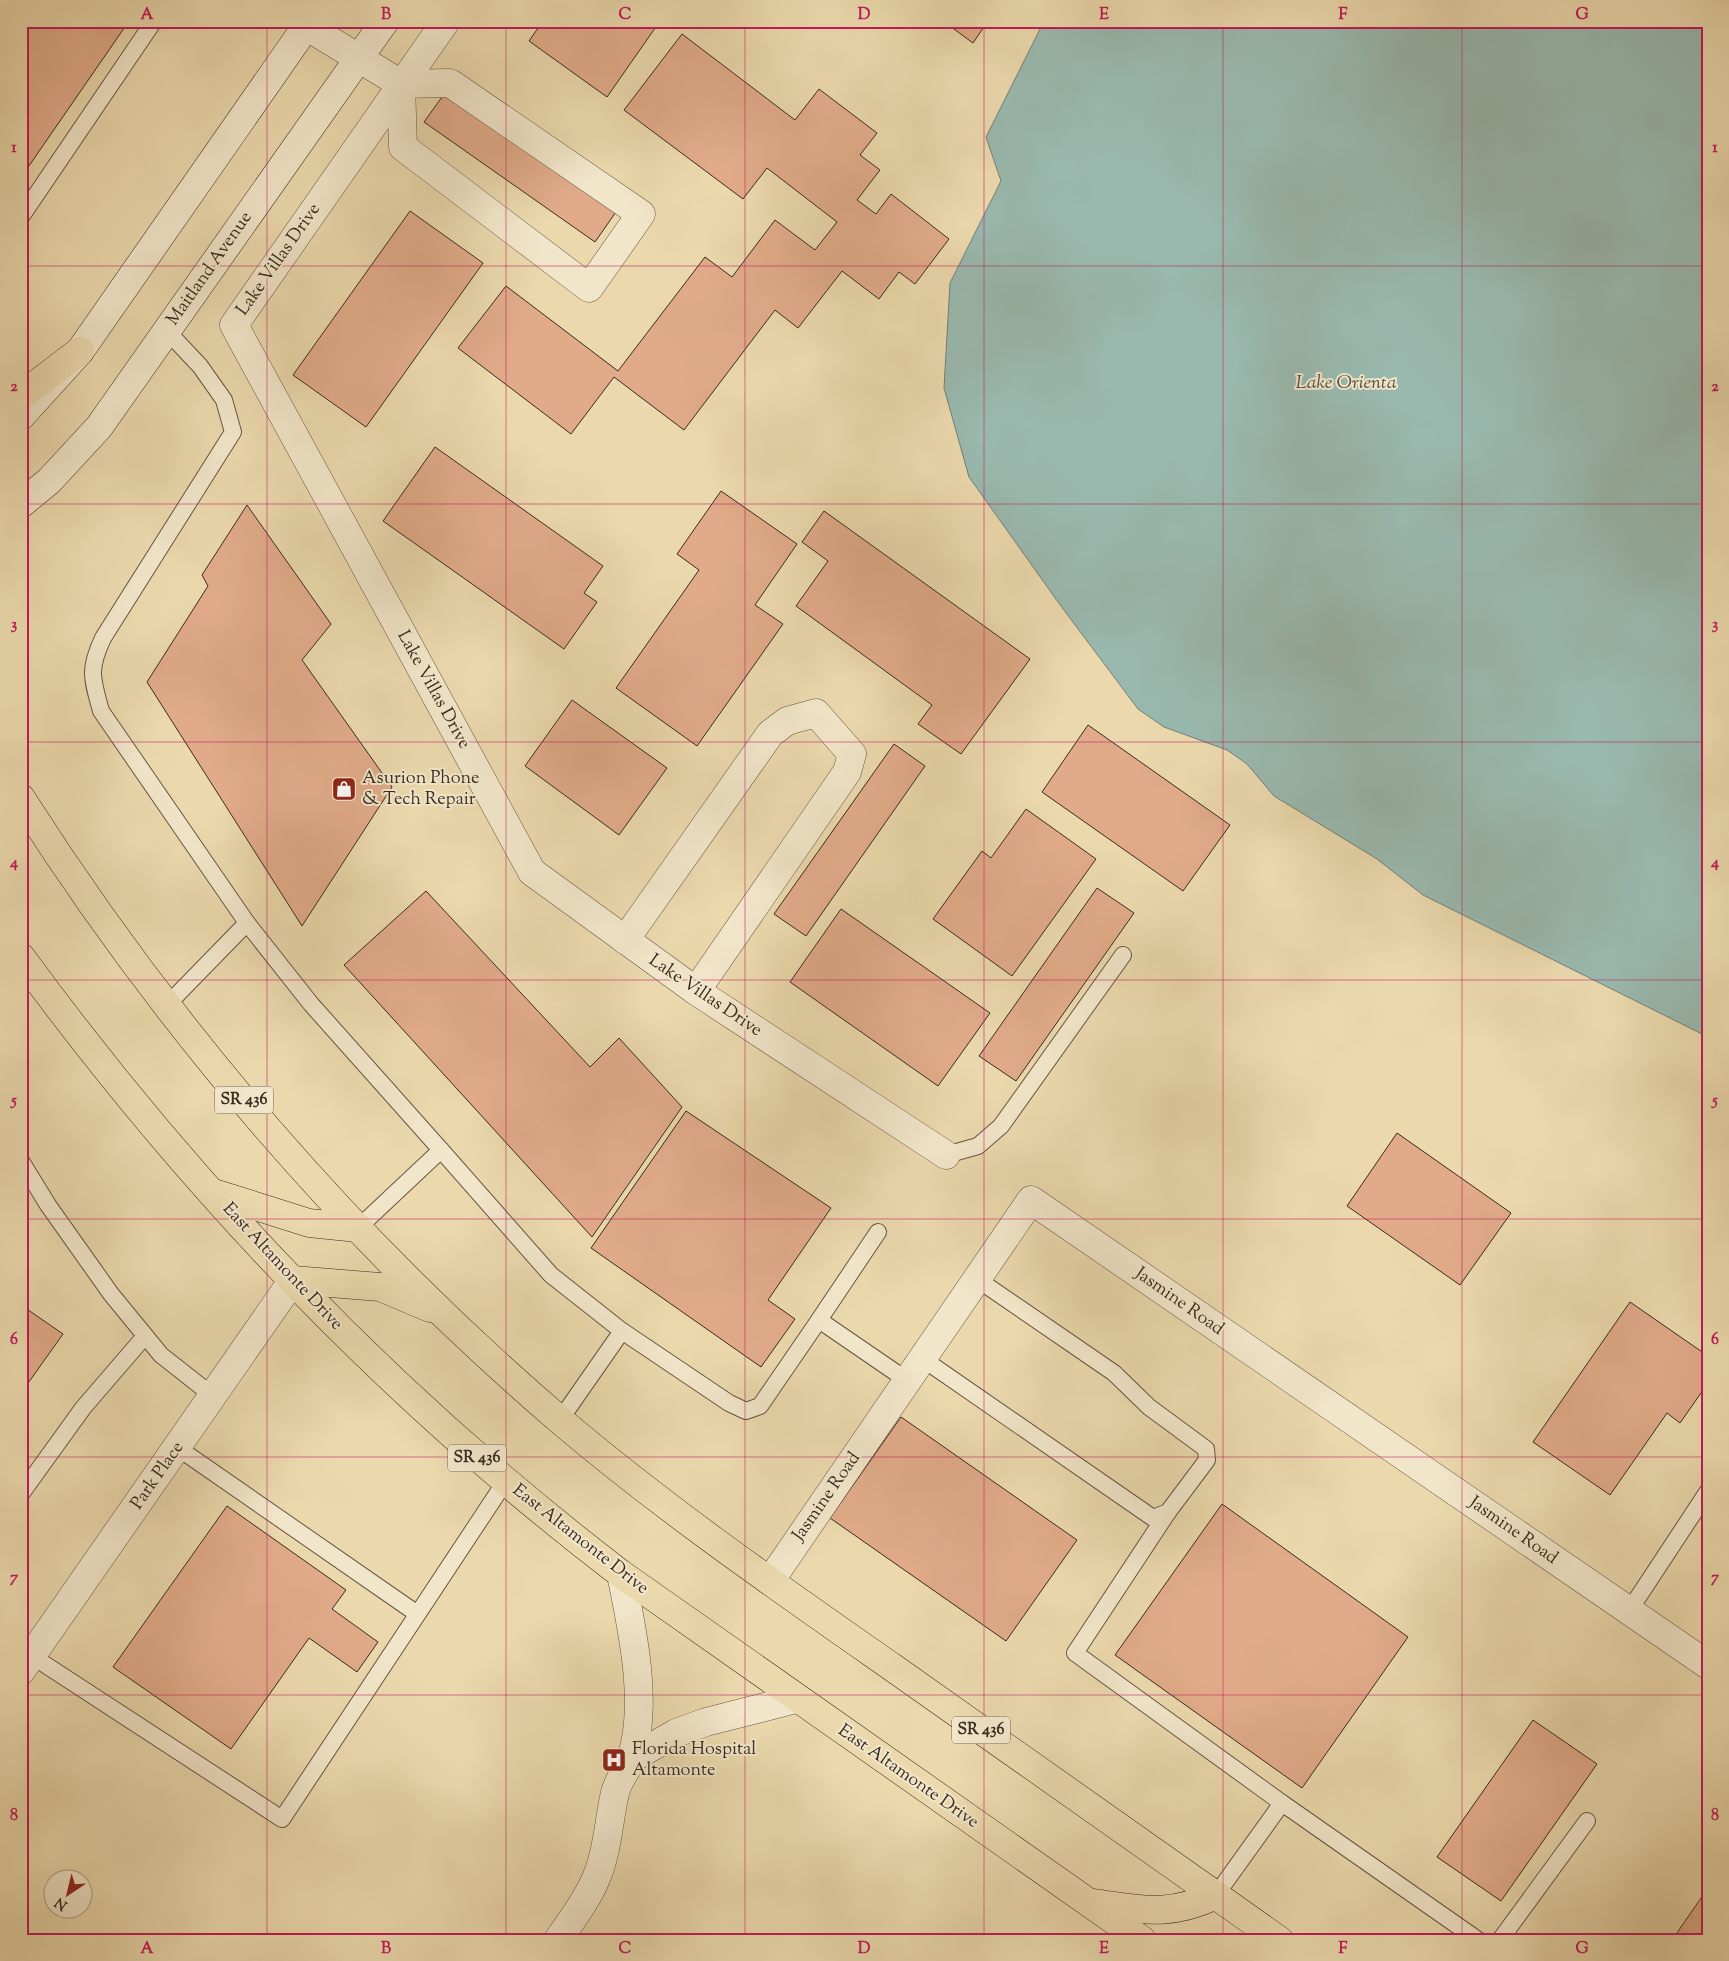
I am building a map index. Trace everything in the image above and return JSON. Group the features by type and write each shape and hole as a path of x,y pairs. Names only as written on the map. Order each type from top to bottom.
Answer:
{"main road":[{"path":"21,396 80,351"},
{"name":"SR 436","path":"21,798 68,870 167,1005 240,1096 313,1181 441,1312 560,1420 683,1520 1279,1940"},
{"name":"East Altamonte Drive","path":"21,957 88,1046 212,1193 293,1280 407,1394 505,1482 621,1574 1139,1939"},
{"path":"212,1193 309,1223 358,1228"},
{"path":"293,1280 380,1287 441,1312"},
{"path":"1088,1902 1144,1910 1170,1911 1193,1906 1216,1895"}],"street":[{"name":"Maitland Avenue","path":"21,504 49,481 99,427 385,21"},
{"name":"Lake Villas Drive","path":"446,21 234,325 532,872 696,991 946,1155"},
{"path":"21,416 80,351 305,23 401,84 450,83 641,214 589,288 403,147 401,84"},
{"path":"625,940 770,734 787,721 816,713 852,754 846,772 696,991"},
{"name":"Jasmine Road","path":"770,1581 1031,1200 1708,1665"},
{"name":"Park Place","path":"27,1663 293,1280"},
{"path":"558,1940 586,1898 599,1872 617,1784 631,1759 638,1710 638,1674 634,1637 621,1574"},
{"path":"631,1759 676,1733 706,1722 796,1699"}],"lane":[{"path":"21,217 154,21"},
{"path":"167,330 200,366 224,400 233,432 103,638 93,660 93,684 101,711 247,923 311,1004 551,1275 622,1331 729,1403 746,1411 760,1406 878,1232"},
{"path":"167,1005 247,923"},
{"path":"946,1155 978,1146 1001,1126 1123,955"},
{"path":"358,1228 441,1150"},
{"path":"23,1172 111,1294 161,1355 213,1396"},
{"path":"977,1279 1114,1373 1149,1407 1206,1449 1207,1460 1168,1512 1075,1653 1282,1803 1478,1940"},
{"path":"819,1320 908,1381"},
{"path":"560,1420 622,1331"},
{"path":"21,1494 83,1408 145,1336"},
{"path":"923,1359 1153,1518 1168,1512"},
{"path":"178,1448 416,1613"},
{"path":"27,1663 282,1819 416,1613 505,1482"},
{"path":"1629,1611 1708,1491"},
{"path":"1216,1895 1282,1803"},
{"path":"1500,1940 1587,1821"}],"water":[{"name":"Lake Orienta","path":"1044,21 1708,21 1708,1037 1423,895 1377,859 1274,796 1247,764 1227,750 1164,727 1138,709 1058,602 969,477 944,388 950,283 1001,181 986,137"}],"building":[{"path":"21,21 129,21 22,176 21,175"},
{"path":"543,21 660,21 607,97 529,41"},
{"path":"943,21 988,21 973,43"},
{"path":"682,34 795,120 819,89 877,133 860,155 880,170 857,200 876,214 891,194 949,239 915,284 899,272 879,299 842,271 798,328 775,310 684,430 614,377 571,434 458,348 506,286 618,371 705,257 732,277 775,220 815,250 837,222 767,168 743,199 624,110"},
{"path":"447,90 618,209 595,242 424,122"},
{"path":"410,211 483,263 366,427 293,375"},
{"path":"435,447 603,566 584,593 597,602 564,649 383,521"},
{"path":"721,491 797,544 755,605 783,624 697,746 616,688 699,570 677,554"},
{"path":"247,505 331,624 302,660 392,787 302,926 147,682 208,586 202,575"},
{"path":"824,511 1030,659 961,754 918,724 932,705 796,606 828,561 802,542"},
{"path":"572,700 667,768 619,835 525,766"},
{"path":"1088,725 1230,825 1183,891 1042,792"},
{"path":"894,744 925,766 806,936 774,914"},
{"path":"1026,809 1096,859 1012,976 933,919 982,851 991,858"},
{"path":"1097,888 1134,913 1016,1081 979,1056"},
{"path":"426,891 590,1067 619,1038 682,1107 592,1237 344,965"},
{"path":"841,909 990,1013 938,1086 790,982"},
{"path":"686,1111 831,1208 768,1300 795,1319 761,1367 591,1248"},
{"path":"1397,1133 1511,1213 1460,1285 1347,1206"},
{"path":"1630,1302 1708,1356 1708,1383 1680,1423 1667,1413 1610,1495 1533,1442"},
{"path":"21,1305 63,1334 21,1393"},
{"path":"901,1417 1077,1540 1006,1641 830,1518"},
{"path":"1222,1504 1408,1637 1302,1788 1115,1655"},
{"path":"227,1506 346,1590 332,1609 378,1642 357,1672 309,1638 231,1749 113,1667"},
{"path":"1533,1720 1597,1764 1501,1901 1437,1857"},
{"path":"1708,1888 1708,1940 1672,1940"}],"place":[{"name":"Asurion Phone & Tech Repair","path":"344,789"},
{"name":"Florida Hospital Altamonte","path":"614,1760"}]}
